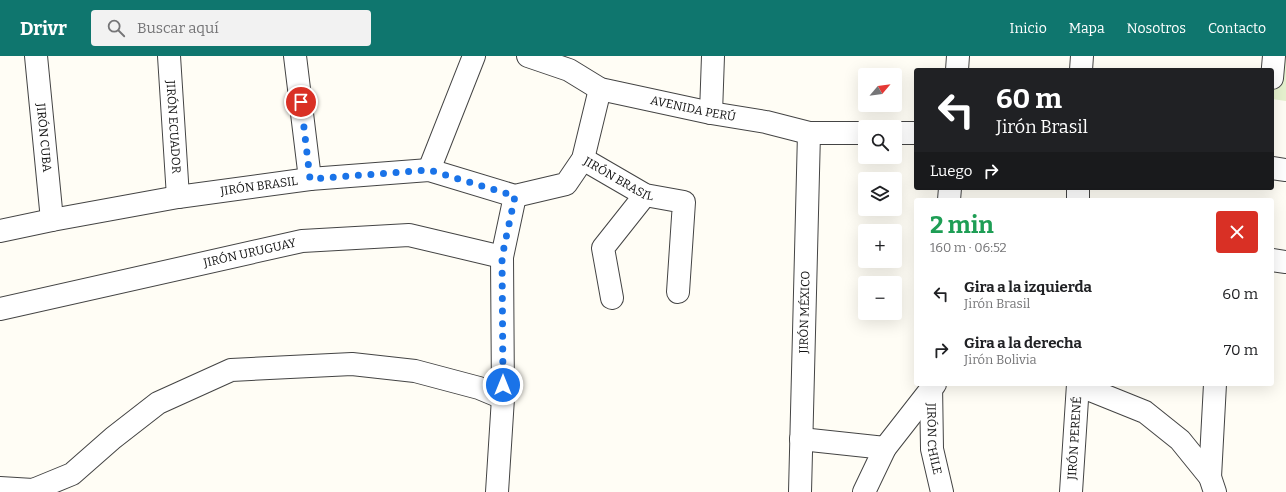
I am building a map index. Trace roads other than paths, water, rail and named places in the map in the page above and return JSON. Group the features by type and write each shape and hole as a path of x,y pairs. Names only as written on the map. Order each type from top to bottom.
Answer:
{"street":[{"name":"JIRÓN CUBA","path":"36,56 52,220"},
{"name":"JIRÓN ECUADOR","path":"169,56 178,197"},
{"path":"295,56 310,179"},
{"path":"429,170 474,56"},
{"name":"AVENIDA PERÚ","path":"528,56 569,63 600,89 711,113 766,122 809,133 858,133"},
{"path":"711,113 713,56"},
{"path":"957,68 958,56"},
{"path":"1081,68 1082,56"},
{"path":"1273,68 1274,56"},
{"path":"583,159 600,89"},
{"name":"JIRÓN MÉXICO","path":"800,492 809,133"},
{"path":"902,133 914,133"},
{"name":"JIRÓN BRASIL","path":"0,231 178,197 310,179 429,170 515,196 566,184 583,159 645,196 684,202 678,292"},
{"path":"1274,168 1286,170"},
{"path":"497,492 503,398 502,257 515,196"},
{"path":"612,298 603,248 645,196"},
{"name":"JIRÓN URUGUAY","path":"0,309 302,242 409,235 502,257"},
{"path":"1274,260 1286,262"},
{"path":"0,488 33,490 72,474 113,438 158,403 231,370 352,364 415,371 479,388 503,398"},
{"path":"864,492 885,448 932,386"},
{"name":"JIRÓN CHILE","path":"932,386 932,449 942,492"},
{"name":"JIRÓN PERENÉ","path":"1071,492 1078,386"},
{"path":"1080,386 1145,412 1180,440 1213,485"},
{"path":"1213,485 1215,386"},
{"path":"801,439 885,448"}]}
